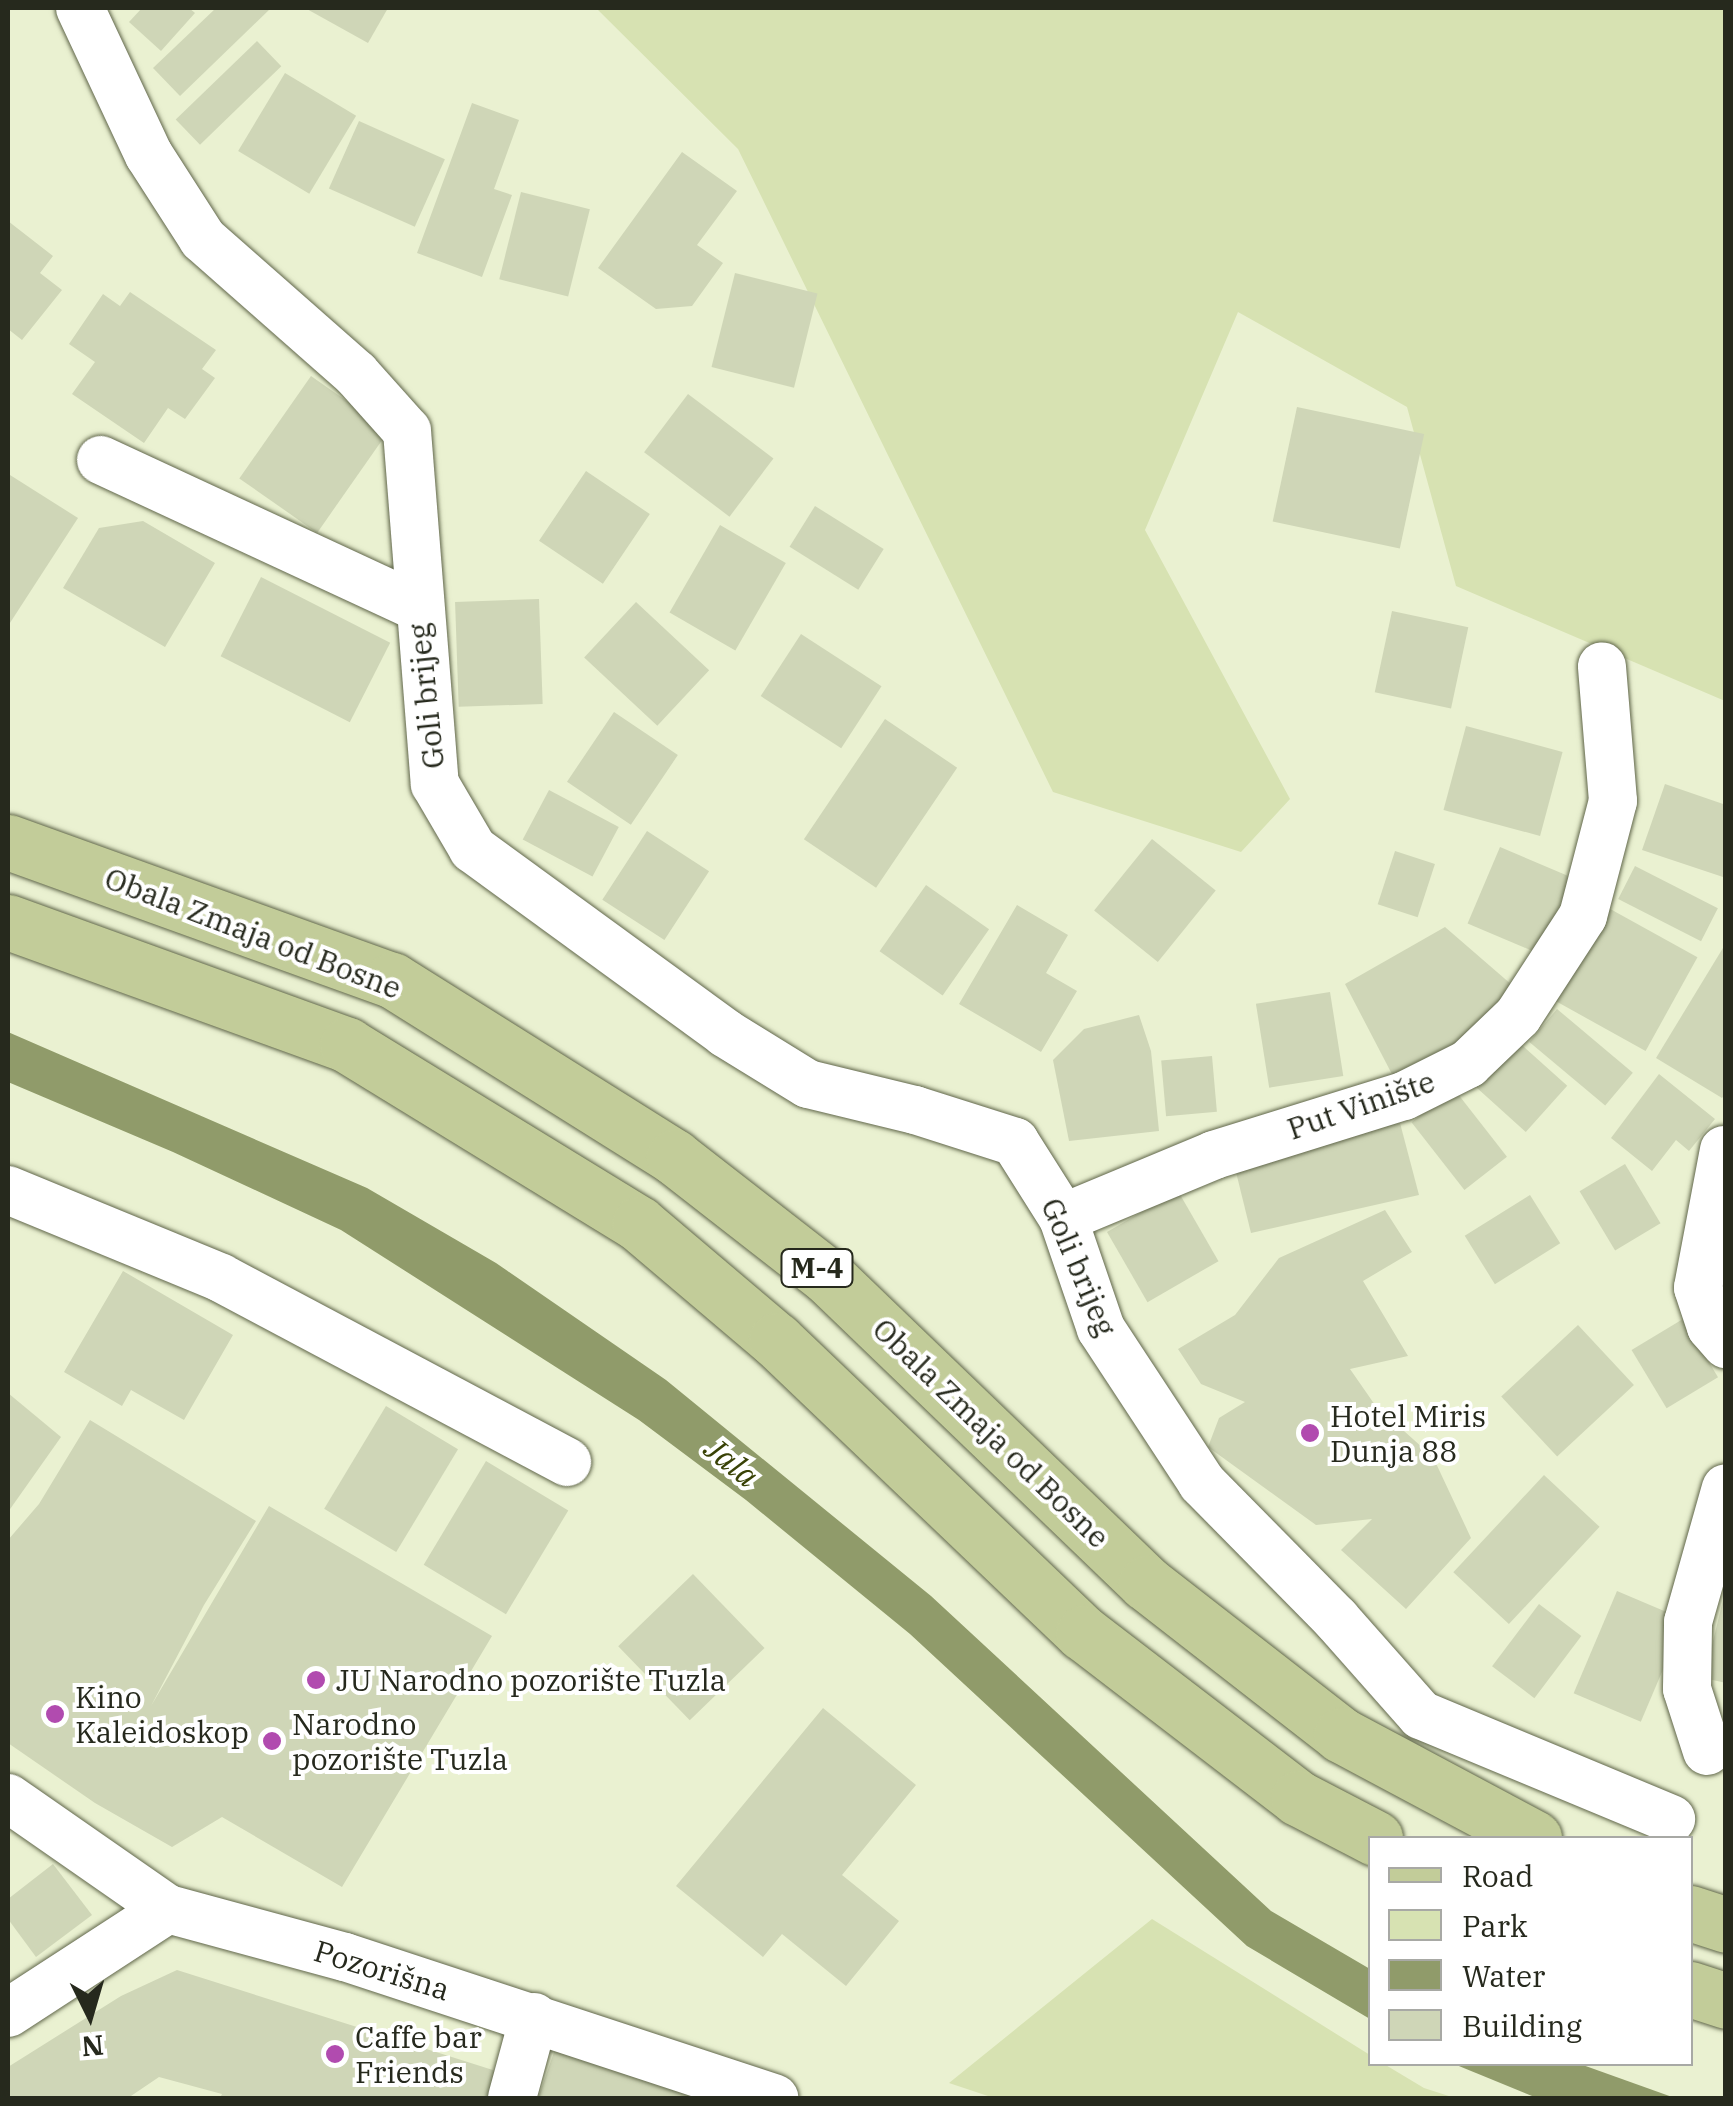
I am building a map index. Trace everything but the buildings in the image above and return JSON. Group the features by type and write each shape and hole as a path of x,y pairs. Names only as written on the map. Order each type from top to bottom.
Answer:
{"main road":[{"name":"Obala Zmaja od Bosne","path":"8,842 392,980 674,1157 828,1276 1146,1583 1341,1735 1530,1836"},
{"name":"M-4","path":"8,922 347,1045 638,1224 776,1340 1084,1633 1298,1798 1370,1836"},
{"path":"1693,1914 1726,1925"},
{"path":"1693,1990 1726,2002"}],"street":[{"name":"Goli brijeg","path":"80,8 149,154 203,238 356,374 406,431 435,784 473,849 726,1033 808,1084 915,1110 1015,1142 1064,1218 1101,1329 1202,1483 1336,1619 1421,1714 1666,1828"},
{"name":"Goli brijeg","path":"101,460 418,607"},
{"name":"Put Vinište","path":"1064,1218 1214,1155 1404,1096 1468,1064 1518,1016 1584,916 1613,800 1602,666"},
{"path":"1724,1150 1698,1288 1711,1327 1726,1344"},
{"path":"8,1190 221,1278 567,1462"},
{"path":"1666,1828 1716,1752 1688,1690 1688,1622 1726,1488"},
{"name":"Pozorišna","path":"8,1798 168,1909 345,1957 774,2098"},
{"path":"8,2013 168,1909"},
{"path":"512,2098 534,2016"}],"green space":[{"path":"596,8 1725,8 1725,701 1456,586 1407,407 1238,312 1145,530 1290,799 1241,852 1053,792 738,149"},
{"path":"1152,1919 1368,2054 1368,2066 1387,2066 1424,2088 1455,2098 994,2098 949,2083"}],"water":[{"name":"Jala","path":"8,1032 367,1188 496,1263 666,1380 931,1596 1271,1911 1368,1968 1368,2018 1247,1946 910,1634 746,1500 639,1420 341,1230 173,1152 8,1082"},
{"path":"1459,2066 1586,2066 1675,2098 1537,2098"}],"place":[{"name":"Hotel Miris Dunja 88","path":"1310,1433"},
{"name":"JU Narodno pozorište Tuzla","path":"316,1680"},
{"name":"Kino Kaleidoskop","path":"55,1714"},
{"name":"Narodno pozorište Tuzla","path":"272,1741"},
{"name":"Caffe bar Friends","path":"335,2054"}]}
